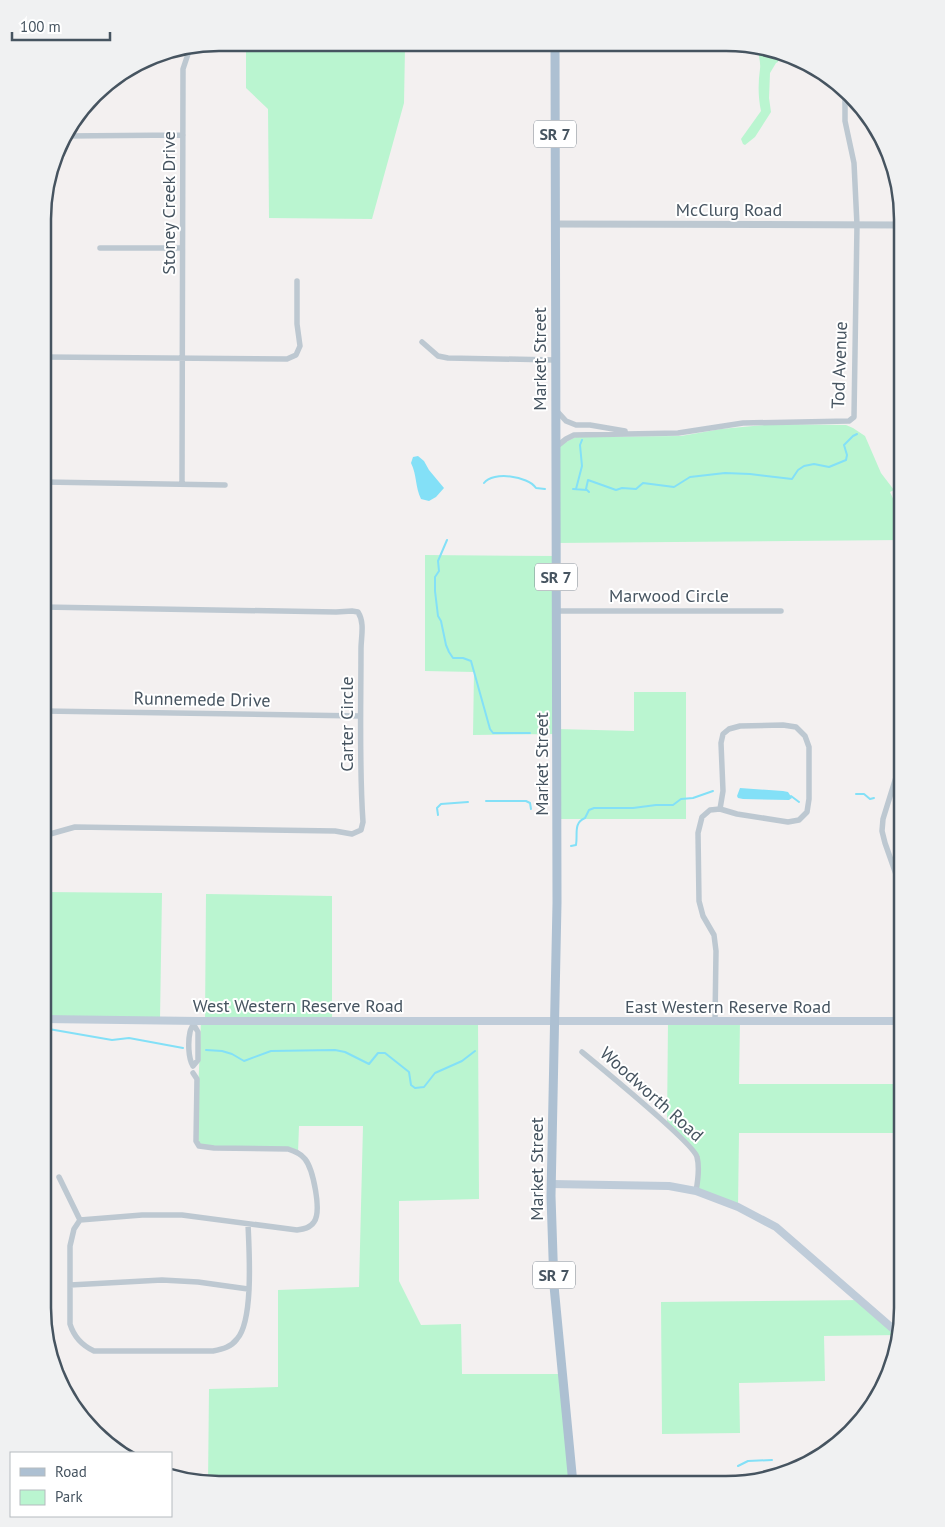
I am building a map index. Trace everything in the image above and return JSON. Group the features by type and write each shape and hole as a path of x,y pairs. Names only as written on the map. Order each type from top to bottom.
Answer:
{"main road":[{"name":"Market Street","path":"555,51 557,903 551,1184 555,1292 572,1476"},
{"name":"West Western Reserve Road","path":"51,1019 194,1023 554,1020"},
{"name":"East Western Reserve Road","path":"554,1020 893,1021"},
{"path":"551,1184 650,1186 696,1191 751,1213 776,1227 892,1328"}],"street":[{"name":"Stoney Creek Drive","path":"182,484 183,69 188,54"},
{"name":"Tod Avenue","path":"556,447 574,435 678,433 743,423 849,421 854,417 857,225 854,164 845,121 845,102"},
{"path":"74,136 183,135"},
{"name":"McClurg Road","path":"555,224 894,225"},
{"path":"100,248 182,248"},
{"path":"51,357 292,358 299,351 300,346 297,324 298,281"},
{"path":"422,342 438,356 448,358 555,360"},
{"name":"Tod Avenue","path":"556,410 566,421 576,425 611,428 635,433"},
{"path":"51,482 225,485"},
{"name":"Carter Circle","path":"51,607 356,611 362,624 360,716 363,822 361,830 355,834 330,831 75,827 51,834"},
{"name":"Marwood Circle","path":"556,611 781,610"},
{"name":"Runnemede Drive","path":"51,711 360,716"},
{"path":"715,1021 716,951 714,935 703,916 698,901 698,842 702,817 710,810 720,809 737,814 788,822 799,820 807,812 809,799 809,747 805,736 796,727 784,725 740,726 729,729 724,734 721,743 723,791 720,809"},
{"path":"893,786 882,831 893,867"},
{"path":"194,1023 198,1032 198,1060 193,1066 190,1060 190,1032 194,1023"},
{"name":"Woodworth Road","path":"582,1052 682,1138 697,1155 699,1174 696,1191"},
{"path":"193,1073 196,1079 196,1141 200,1146 214,1148 288,1149 298,1153 305,1159 312,1177 318,1210 315,1221 310,1226 297,1230 182,1215 142,1215 80,1220 74,1228 72,1237 70,1324 74,1334 82,1344 94,1351 102,1352 213,1351 231,1345 238,1338 242,1330 248,1289 248,1224"},
{"path":"59,1177 80,1220"},
{"path":"70,1285 162,1280 198,1282 248,1289"}],"green space":[{"path":"246,52 405,52 404,103 372,219 269,218 268,109 246,88"},
{"path":"759,55 778,60 770,73 769,98 771,112 755,137 745,145 741,139 761,111 759,95"},
{"path":"775,424 846,425 853,428 865,436 881,473 894,490 890,492 894,500 894,540 556,543 556,447 576,437 681,436 721,429"},
{"path":"425,555 556,556 557,729 634,731 634,692 686,692 686,819 557,819 557,734 473,735 474,672 425,671"},
{"path":"51,892 162,893 160,1020 51,1019"},
{"path":"206,894 332,896 332,1021 478,1020 479,1199 399,1201 399,1281 421,1325 461,1324 462,1374 562,1374 572,1476 208,1475 209,1389 278,1387 278,1290 359,1287 363,1126 299,1126 298,1153 288,1149 205,1148 196,1141 201,1021 205,1020"},
{"path":"740,1020 739,1084 893,1084 893,1133 739,1133 738,1207 696,1191 697,1155 667,1125 668,1021"},
{"path":"862,1300 892,1328 891,1335 824,1336 825,1381 739,1383 740,1433 662,1434 661,1302"}],"water":[{"path":"418,456 424,461 444,488 436,497 429,501 421,499 411,463 413,457"},
{"path":"740,788 783,791 788,792 792,798 789,800 743,799 737,796"}],"waterway":[{"path":"586,489 588,480 616,490 622,488 636,489 643,483 674,487 690,477 725,473 792,479 798,470 804,466 814,464 829,467 846,460 847,455 844,445 857,434"},
{"path":"576,489 582,466 580,445 582,440"},
{"path":"484,483 488,479 502,476 526,480 536,488 545,489"},
{"path":"573,489 587,490 589,492"},
{"path":"447,540 438,561 439,571 435,577 435,591 438,616 449,652 453,658 463,658 471,661 490,729 493,733 530,733"},
{"path":"571,846 576,845 577,826 585,818 589,810 594,808 673,805 681,799 693,798 713,791"},
{"path":"856,794 864,794 870,799 874,798"},
{"path":"791,796 799,802"},
{"path":"486,801 526,801 530,803 531,809"},
{"path":"438,815 437,808 441,804 468,802"},
{"path":"51,1029 112,1040 129,1038 183,1048"},
{"path":"206,1050 222,1051 244,1061 271,1051 335,1050 345,1052 369,1064 378,1053 385,1053 409,1072 411,1085 415,1088 424,1087 435,1073 462,1061 475,1051"},
{"path":"738,1466 748,1461 772,1460"}]}
